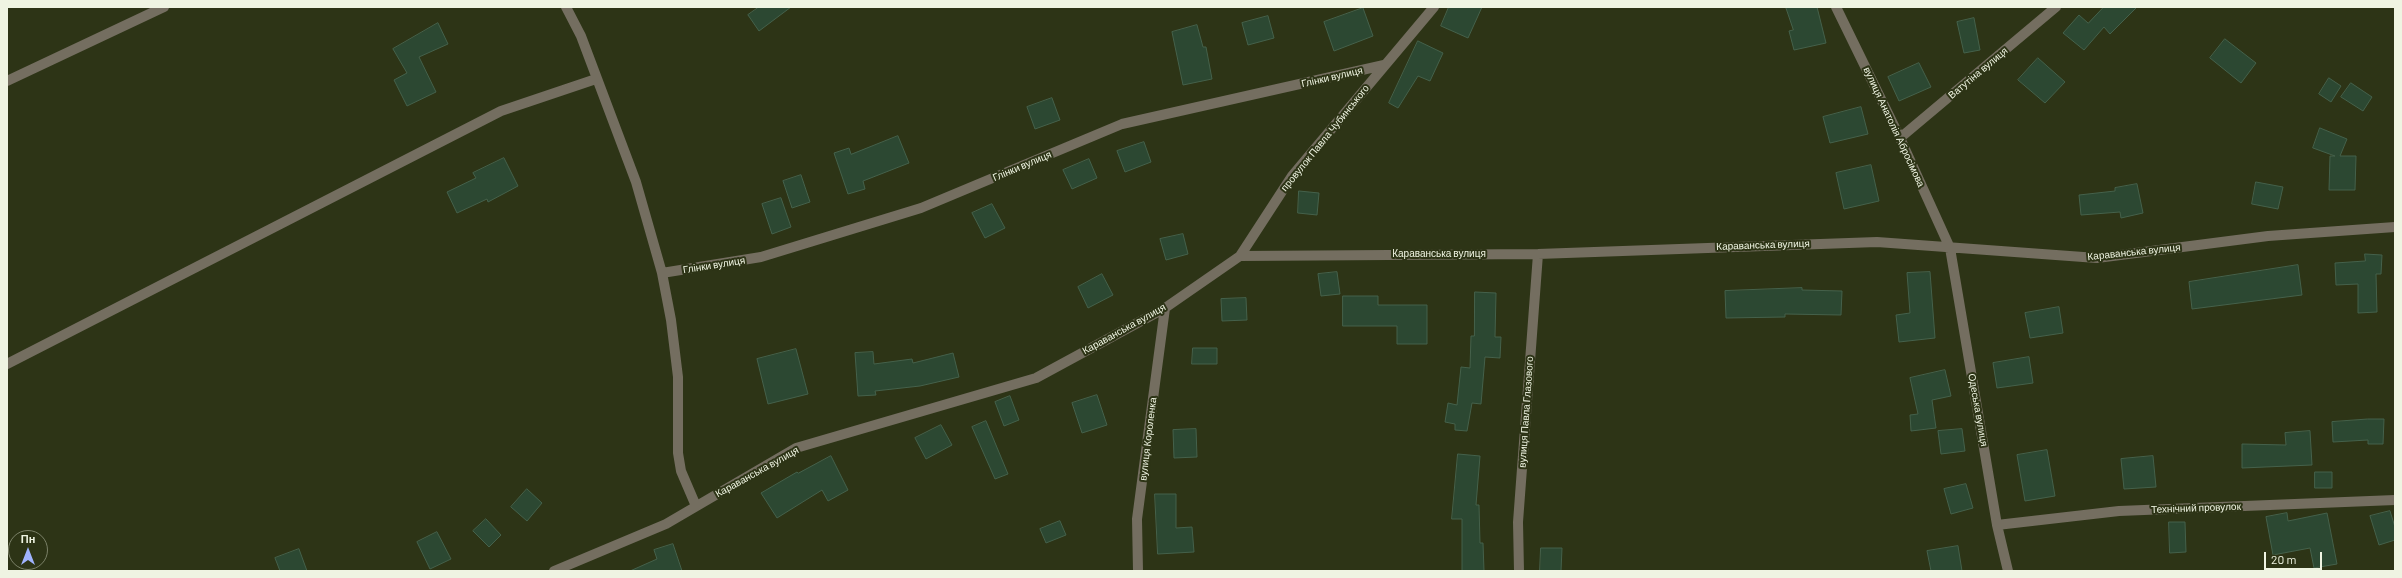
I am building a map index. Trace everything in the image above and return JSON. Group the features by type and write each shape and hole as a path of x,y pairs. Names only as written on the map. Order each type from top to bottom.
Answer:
{"street":[{"path":"7,81 164,7"},
{"path":"566,7 581,36 636,182 662,274 671,320 678,377 678,453 682,471 696,506"},
{"name":"провулок Павла Чубинського","path":"1240,256 1292,176 1434,7"},
{"name":"вулиця Анатолія Абросімова","path":"1836,7 1900,138 1950,248"},
{"name":"Ватутіна вулиця","path":"1900,138 2056,7"},
{"name":"Глінки вулиця","path":"662,274 761,257 922,208 1122,124 1384,65"},
{"path":"7,364 501,111 596,79"},
{"name":"Караванська вулиця","path":"554,571 666,524 796,448 1036,378 1165,308 1240,256 1538,254 1877,242 2097,258 2268,236 2395,227"},
{"name":"Одеська вулиця","path":"1950,248 1997,525 2008,571"},
{"name":"вулиця Павла Глазового","path":"1519,571 1518,522 1538,254"},
{"name":"вулиця Короленка","path":"1138,571 1137,519 1165,308"},
{"name":"Технічний провулок","path":"1997,525 2119,511 2395,500"}],"building":[{"path":"759,7 791,7 759,31 748,15"},
{"path":"1449,7 1482,7 1468,38 1441,26"},
{"path":"1786,7 1817,7 1826,43 1794,50 1789,31 1793,30"},
{"path":"2104,7 2137,7 2110,34 2104,27 2084,50 2063,33 2079,15 2088,23"},
{"path":"1363,8 1373,36 1334,51 1324,22"},
{"path":"1268,16 1274,38 1248,45 1242,23"},
{"path":"1974,18 1980,50 1964,53 1957,22"},
{"path":"438,23 448,44 419,57 436,92 407,106 394,80 407,73 393,49"},
{"path":"1197,25 1203,47 1206,47 1212,79 1183,85 1172,32"},
{"path":"2225,39 2256,63 2241,83 2210,58"},
{"path":"1418,41 1443,53 1430,81 1418,76 1398,108 1389,103"},
{"path":"2038,58 2065,82 2045,103 2018,80"},
{"path":"1919,63 1931,87 1899,101 1888,77"},
{"path":"2329,78 2341,86 2331,102 2319,94"},
{"path":"2351,83 2372,97 2363,111 2341,97"},
{"path":"1052,98 1060,120 1035,129 1027,107"},
{"path":"1861,107 1868,134 1830,143 1823,117"},
{"path":"2320,128 2347,139 2340,156 2356,156 2355,190 2329,190 2330,156 2335,156 2313,148"},
{"path":"898,136 909,163 863,181 865,189 848,194 834,153 849,148 851,154"},
{"path":"1144,142 1151,162 1125,172 1117,151"},
{"path":"504,158 518,186 488,202 487,199 457,213 447,192 476,178 473,173"},
{"path":"1089,159 1097,178 1072,189 1063,170"},
{"path":"1871,165 1879,201 1844,209 1836,173"},
{"path":"801,175 810,202 792,208 783,181"},
{"path":"2256,182 2283,187 2278,209 2252,204"},
{"path":"2137,184 2143,213 2121,218 2120,212 2081,215 2079,195 2115,191 2115,188"},
{"path":"1299,191 1319,193 1317,215 1298,213"},
{"path":"781,198 791,227 772,234 762,204"},
{"path":"992,204 1005,228 985,238 972,213"},
{"path":"1183,234 1188,254 1166,260 1160,239"},
{"path":"2365,254 2382,255 2381,274 2376,274 2377,312 2358,313 2358,284 2336,285 2335,263 2365,261"},
{"path":"2298,265 2302,295 2192,309 2189,282"},
{"path":"1337,272 1340,294 1321,296 1318,274"},
{"path":"1930,272 1935,338 1899,342 1896,315 1910,313 1907,273"},
{"path":"1102,274 1113,295 1088,308 1078,287"},
{"path":"1802,288 1802,290 1842,291 1841,315 1785,314 1785,317 1726,318 1725,291"},
{"path":"1475,292 1496,293 1495,337 1501,337 1500,358 1485,357 1481,404 1472,403 1467,431 1455,430 1455,424 1445,422 1448,403 1457,405 1461,367 1470,368 1471,336 1474,336"},
{"path":"1343,296 1378,296 1378,305 1427,305 1427,344 1397,344 1397,326 1343,326"},
{"path":"1246,298 1247,320 1222,321 1221,299"},
{"path":"2059,307 2063,333 2030,338 2025,313"},
{"path":"1193,348 1217,348 1217,364 1192,364"},
{"path":"796,349 808,394 768,404 757,359"},
{"path":"873,352 874,364 912,359 913,363 953,353 959,377 920,386 875,391 876,395 858,396 855,353"},
{"path":"2029,357 2033,383 1997,388 1993,363"},
{"path":"1945,370 1951,396 1932,400 1936,428 1911,431 1910,415 1918,414 1910,378"},
{"path":"1097,395 1107,425 1082,433 1072,403"},
{"path":"1010,396 1019,420 1004,426 995,402"},
{"path":"2384,419 2383,444 2368,444 2368,440 2333,442 2332,422"},
{"path":"986,421 1008,474 995,479 972,427"},
{"path":"941,425 952,445 926,459 915,438"},
{"path":"1196,429 1197,457 1174,458 1173,430"},
{"path":"1962,429 1965,451 1941,454 1938,431"},
{"path":"2310,431 2312,465 2242,468 2242,444 2286,445 2285,433"},
{"path":"2047,450 2055,496 2025,501 2017,455"},
{"path":"1458,454 1480,456 1476,505 1479,505 1480,543 1483,543 1484,571 1462,571 1462,519 1452,519"},
{"path":"831,456 848,490 828,501 822,490 777,518 761,493 797,472 798,473"},
{"path":"2153,456 2156,487 2124,489 2121,459"},
{"path":"2315,472 2332,472 2332,488 2315,488"},
{"path":"1966,484 1973,508 1951,514 1944,489"},
{"path":"527,489 542,503 527,521 511,507"},
{"path":"1155,494 1176,494 1176,528 1192,527 1194,552 1158,554"},
{"path":"2390,511 2395,527 2395,540 2379,545 2370,516"},
{"path":"2287,513 2288,521 2327,513 2337,564 2314,568 2310,548 2273,555 2266,517"},
{"path":"486,519 501,535 489,547 473,531"},
{"path":"1060,521 1066,535 1046,543 1040,529"},
{"path":"2169,522 2185,522 2186,552 2170,553"},
{"path":"437,532 451,559 430,569 417,542"},
{"path":"673,544 682,571 630,571 657,559 654,550"},
{"path":"1958,546 1962,571 1931,571 1927,551"},
{"path":"1541,548 1562,548 1561,571 1540,571"},
{"path":"299,549 307,571 280,571 275,558"}]}
